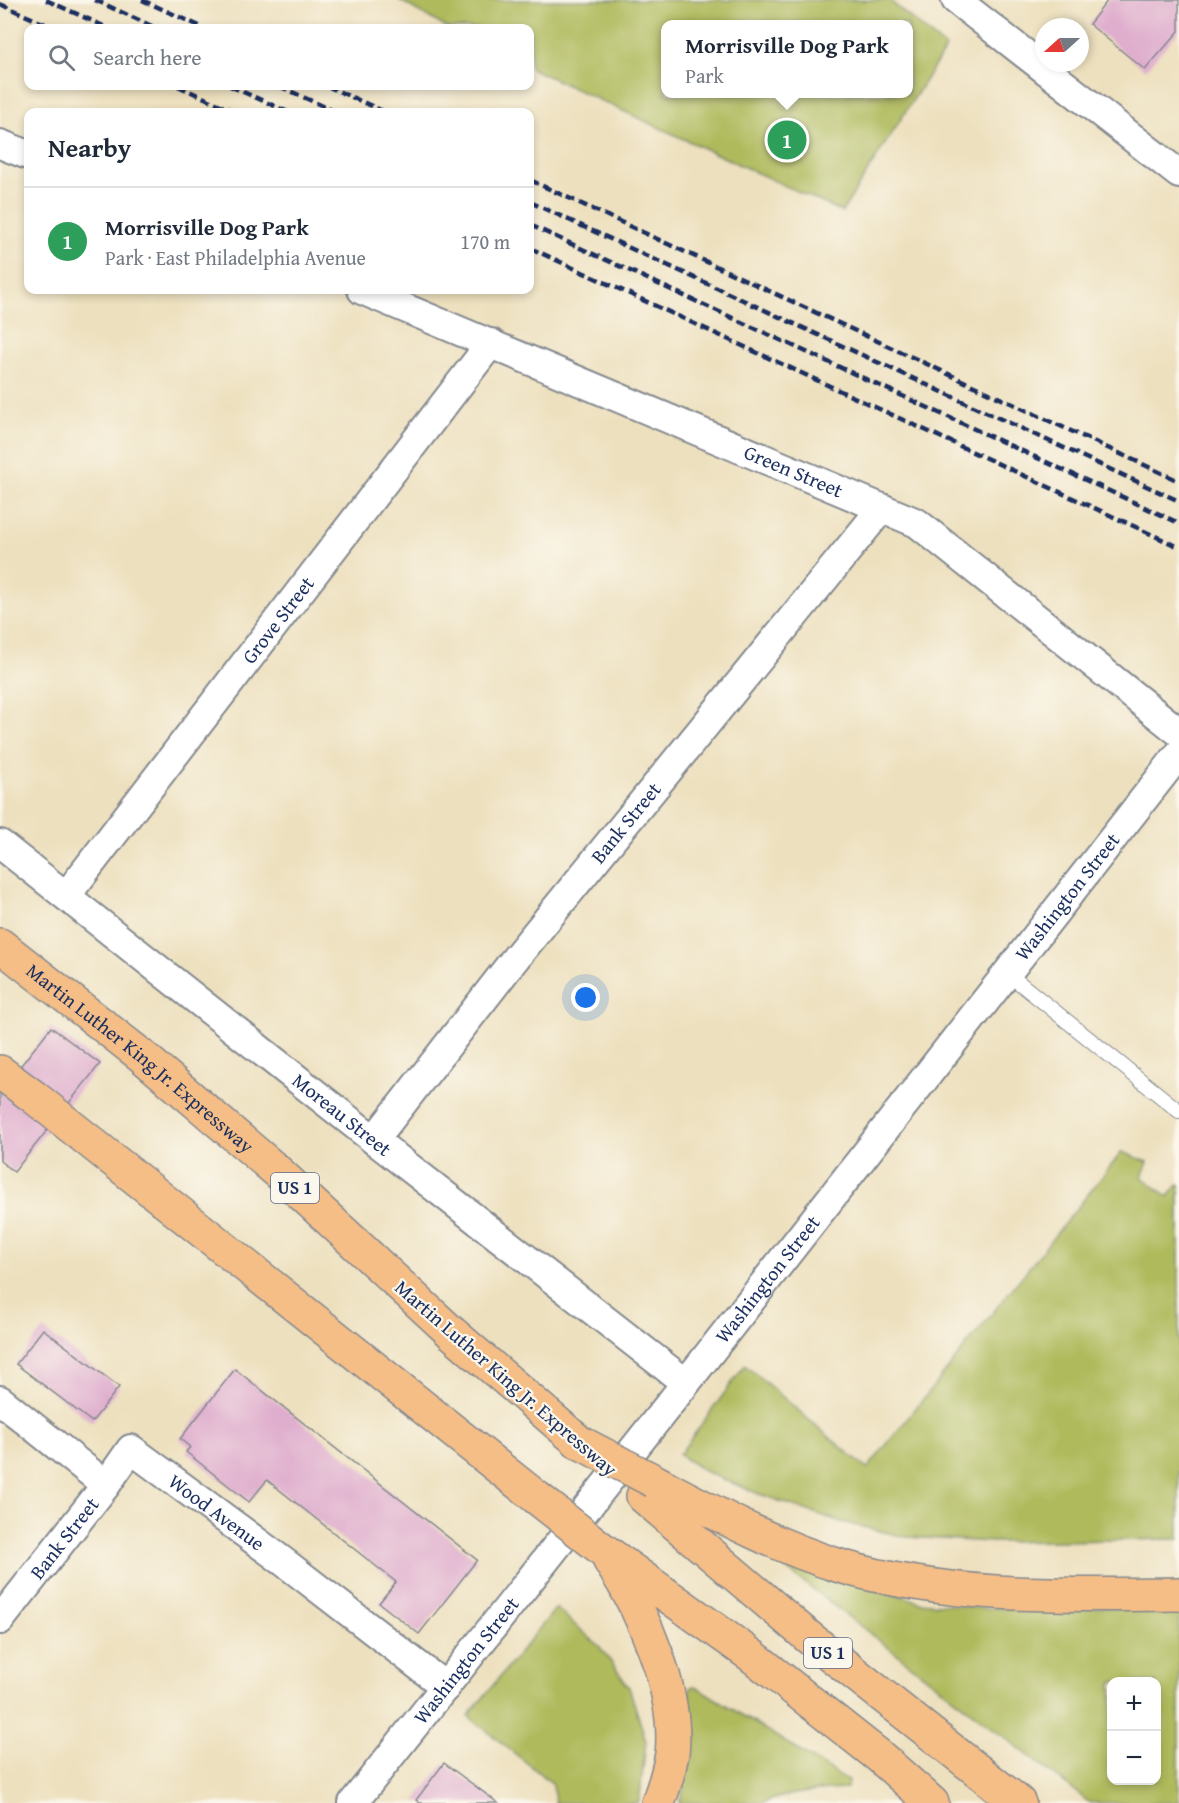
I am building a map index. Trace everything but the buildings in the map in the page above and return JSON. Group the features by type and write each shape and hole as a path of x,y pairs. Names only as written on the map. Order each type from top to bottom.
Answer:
{"highway":[{"name":"Martin Luther King Jr. Expressway","path":"0,945 142,1056 278,1172 452,1333 579,1442 648,1489"},
{"name":"US 1","path":"0,1072 602,1549 751,1655 879,1756 932,1803"},
{"name":"US 1","path":"648,1489 812,1640 1019,1803"},
{"path":"648,1489 788,1548 840,1566 888,1578 936,1587 1035,1595 1179,1594"},
{"path":"602,1549 625,1586 649,1635 667,1694 672,1725 672,1753 667,1778 658,1803"}],"street":[{"path":"965,2 1179,174"},
{"path":"0,144 24,153"},
{"name":"Green Street","path":"372,294 917,523 1179,732"},
{"name":"Grove Street","path":"66,896 491,343"},
{"name":"Bank Street","path":"374,1140 514,960 882,508"},
{"name":"Washington Street","path":"353,1803 686,1383 1179,753"},
{"name":"Moreau Street","path":"0,844 686,1383"},
{"path":"0,1400 106,1485"},
{"name":"Wood Avenue","path":"106,1485 131,1449 284,1562 446,1687"},
{"name":"Bank Street","path":"0,1620 106,1485"}],"lane":[{"path":"1007,973 1179,1111"}],"green space":[{"path":"399,0 889,0 913,20 661,20 661,98 913,98 913,20 946,48 842,212 534,70 534,24 440,24"},
{"path":"1122,1152 1148,1162 1142,1177 1168,1197 1179,1184 1179,1539 992,1542 906,1537 841,1522 759,1494 708,1473 679,1455 745,1365 867,1469"},
{"path":"755,1545 920,1602 981,1608 1179,1607 1179,1803 1090,1803"},
{"path":"556,1608 600,1647 629,1687 646,1741 638,1803 555,1803 553,1784 468,1716"},
{"path":"693,1686 848,1781 847,1787 793,1794 763,1803 679,1803 689,1763 691,1718 689,1692"}],"railway":[{"path":"46,0 99,24"},
{"path":"95,0 147,24"},
{"path":"142,0 195,24"},
{"path":"0,4 45,24"},
{"path":"187,90 227,108"},
{"path":"239,90 279,108"},
{"path":"288,90 327,108"},
{"path":"336,90 376,108"},
{"path":"534,182 1179,481"},
{"path":"534,204 1179,501"},
{"path":"534,227 1179,523"},
{"path":"534,250 1179,547"}],"place":[{"name":"Morrisville Dog Park","path":"787,140"}]}
